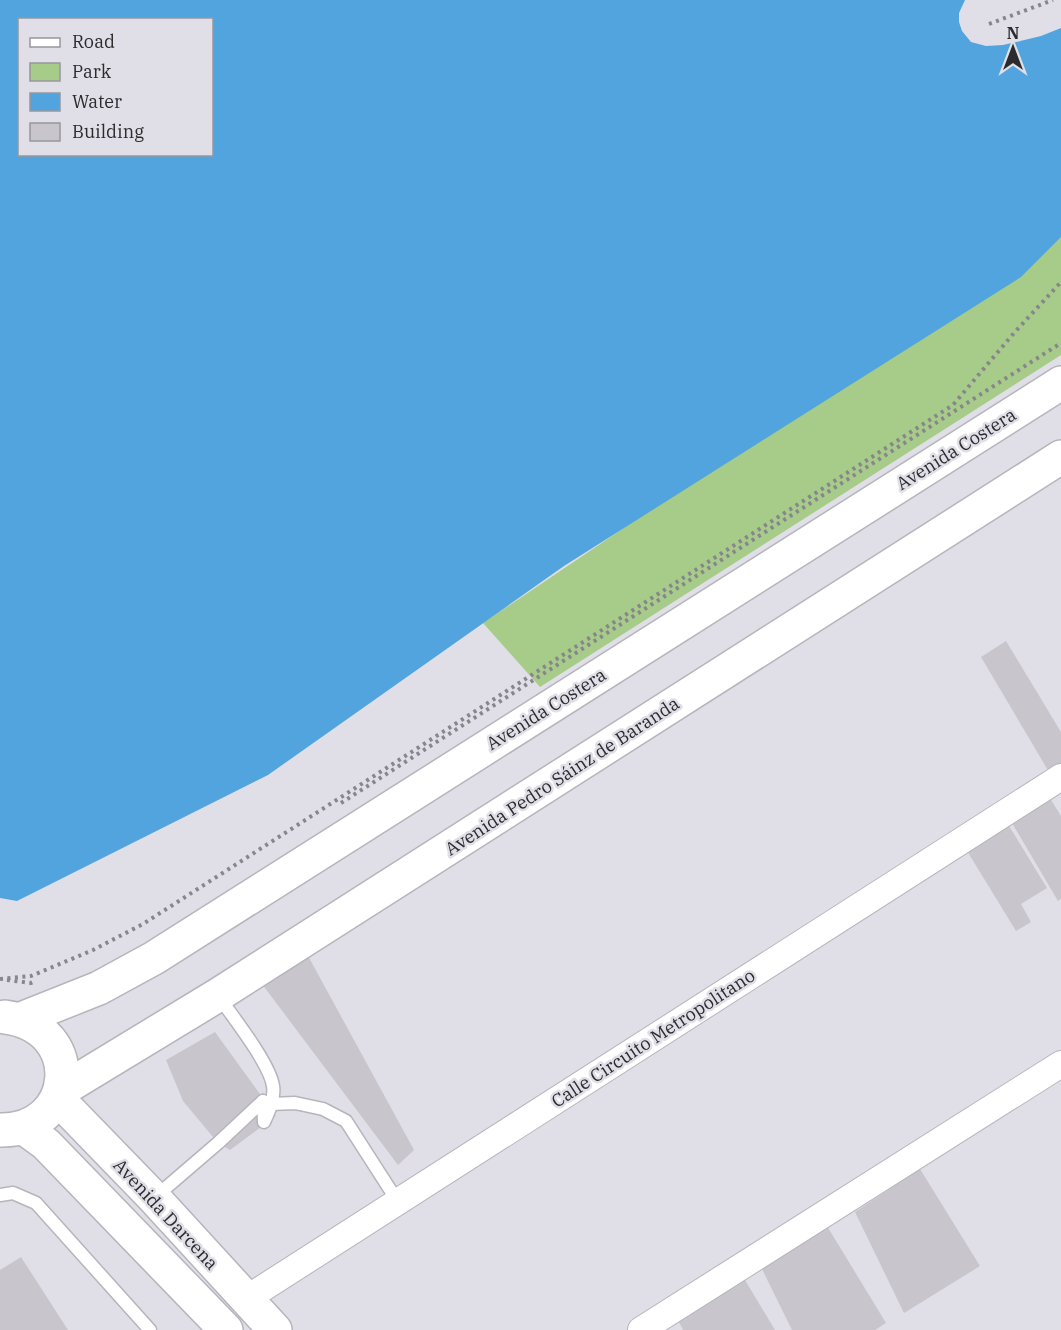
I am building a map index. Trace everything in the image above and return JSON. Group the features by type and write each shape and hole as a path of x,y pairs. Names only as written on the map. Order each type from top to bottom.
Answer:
{"main road":[{"name":"Avenida Costera","path":"11,1018 99,988 154,958 1061,383"},
{"name":"Avenida Pedro Sáinz de Baranda","path":"23,1121 1061,457"},
{"path":"11,1018 38,1027 51,1039 59,1055 62,1072 23,1121"},
{"name":"Avenida Darcena","path":"23,1121 86,1136 154,1198 275,1330"},
{"name":"Avenida Darcena","path":"23,1121 226,1330"}],"street":[{"name":"Calle Circuito Metropolitano","path":"246,1299 1061,777"},
{"path":"641,1330 1061,1064"}],"lane":[{"path":"154,1198 263,1101 264,1122 271,1104 273,1087 268,1071 218,995"},
{"path":"271,1104 295,1103 323,1109 346,1121 398,1202"},
{"path":"0,1195 14,1193 36,1203 150,1330"}],"path":[{"path":"989,24 1053,0"},
{"path":"0,979 31,976 93,950 143,924 952,405 1061,282"},
{"path":"126,940 1061,344"},
{"path":"0,979 31,983 39,980"}],"green space":[{"path":"1061,212 1061,355 540,687 483,623 944,312"}],"water":[{"path":"0,0 1061,0 1061,237 1021,277 564,566 268,775 17,901 0,898"}],"pier":[{"path":"965,0 1061,0 1061,28 1041,36 1003,45 986,46 971,42 962,31 959,22 959,13"}],"building":[{"path":"1006,641 1061,732 1061,763 1049,772 981,657"},
{"path":"1048,795 1061,816 1061,899 1058,901 1009,818"},
{"path":"1006,821 1047,888 1021,904 1031,922 1016,931 964,846"},
{"path":"307,954 414,1150 398,1165 259,980"},
{"path":"215,1032 276,1116 230,1150 218,1143 183,1101 166,1060"},
{"path":"920,1169 980,1266 904,1313 855,1212"},
{"path":"827,1226 886,1323 875,1330 792,1330 762,1269"},
{"path":"21,1257 68,1330 0,1330 0,1270"},
{"path":"742,1275 775,1330 683,1330 677,1318"}]}
